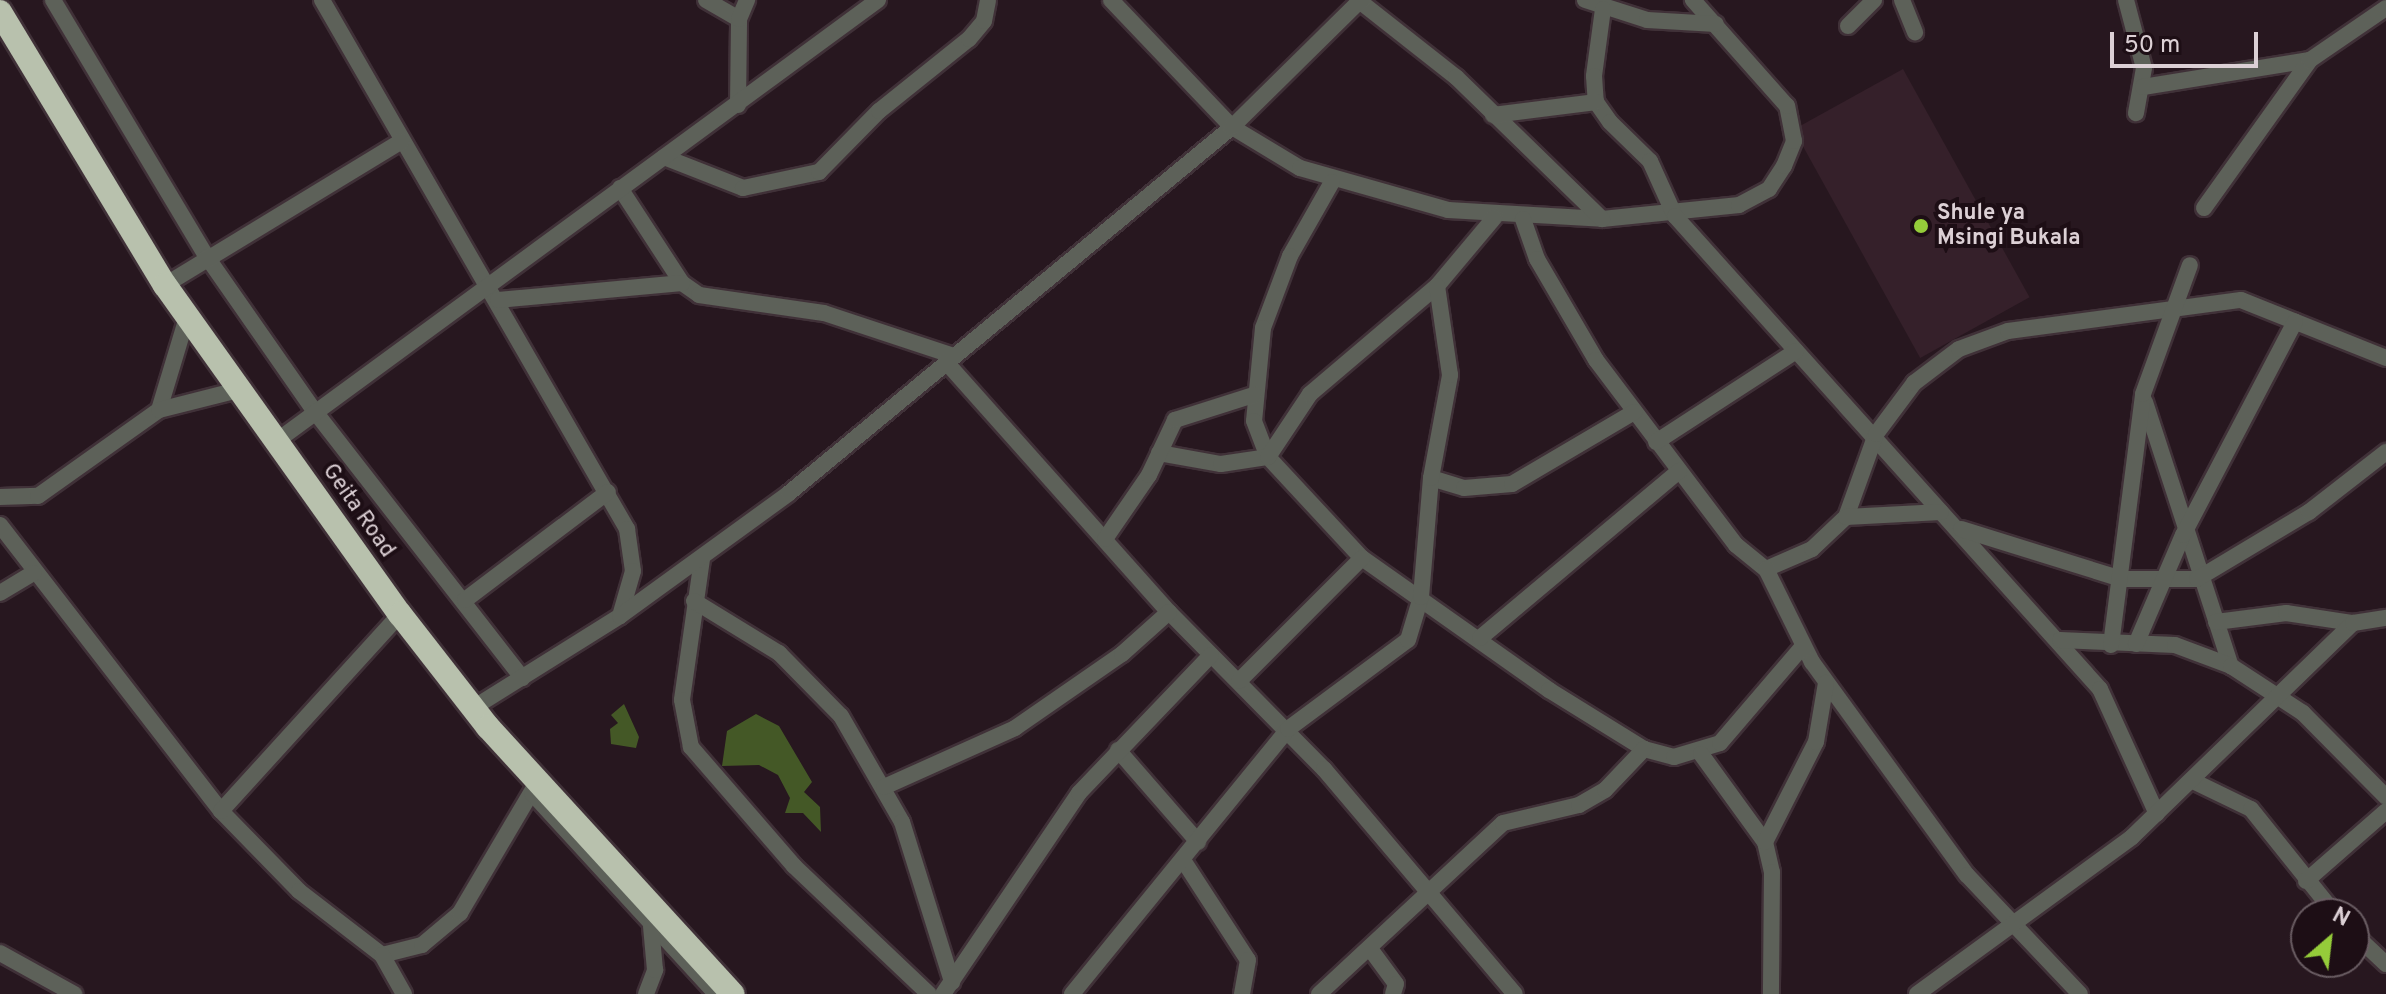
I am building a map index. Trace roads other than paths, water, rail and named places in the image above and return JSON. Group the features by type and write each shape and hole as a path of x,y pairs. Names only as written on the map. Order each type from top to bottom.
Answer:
{"highway":[{"name":"Geita Road","path":"0,12 165,285 400,614 535,787 733,994"}],"street":[{"path":"53,0 207,257 316,413 465,600 522,678"},
{"path":"322,0 608,492 634,551 620,616"},
{"path":"706,0 739,19"},
{"path":"738,105 739,19 747,0"},
{"path":"278,440 878,0"},
{"path":"664,157 743,188 819,172 879,111 969,39 984,21 988,0"},
{"path":"1111,0 1232,127 1332,182 1494,218 1523,219 1675,216 1739,205 1769,189 1794,141 1787,106 1693,0"},
{"path":"473,708 620,616 702,559 1232,127 1359,0 1493,115 1602,219"},
{"path":"1585,0 1603,9 1716,24"},
{"path":"1848,26 1874,0"},
{"path":"1902,0 1915,33"},
{"path":"2126,0 2143,87 2136,113"},
{"path":"2204,208 2310,60 2381,6"},
{"path":"1603,9 1596,102 1650,161 1675,216 2060,640 2130,742 2157,814"},
{"path":"2143,87 2310,60"},
{"path":"1493,115 1596,102"},
{"path":"165,285 402,141"},
{"path":"1332,182 1276,289 1254,395 1268,457 1362,558 1644,749 1674,757 1701,754 1746,717 1803,646"},
{"path":"620,188 682,283"},
{"path":"1159,453 1221,464 1268,457 1339,364 1437,286 1494,218"},
{"path":"1523,219 1562,307 1656,442 1747,559 1766,569 1803,646 1826,683 1967,875 2080,994"},
{"path":"2111,645 2122,579 2143,394 2171,308 2190,265"},
{"path":"498,300 682,283 720,301 824,313 950,359 1169,612 1288,729 1431,892 1515,994"},
{"path":"1072,994 1288,729 1398,652 1421,597 1431,478 1450,375 1437,286"},
{"path":"1766,569 1812,549 1846,517 1876,434 1914,383 1959,349 2008,331 2241,300 2386,358"},
{"path":"159,410 187,317"},
{"path":"2136,644 2183,535 2295,322"},
{"path":"1656,442 1796,351"},
{"path":"0,497 22,500 54,488 159,410 238,390"},
{"path":"2143,394 2197,579 2231,666"},
{"path":"1105,539 1187,411 1254,395"},
{"path":"1431,478 1464,488 1512,484 1634,412"},
{"path":"1956,527 2122,579 2160,583 2197,579 2298,519 2386,452"},
{"path":"1480,638 1679,471"},
{"path":"465,600 608,492"},
{"path":"1846,517 1941,512"},
{"path":"1088,520 1118,519"},
{"path":"0,525 33,573 221,811 299,891 382,955 404,994"},
{"path":"1239,681 1362,558"},
{"path":"702,559 682,700 691,747 794,866 929,994"},
{"path":"0,593 33,573"},
{"path":"694,601 808,676 884,787 919,867 948,988"},
{"path":"884,787 1015,728 1142,639 1169,612"},
{"path":"2216,622 2286,613 2353,623 2386,618"},
{"path":"221,811 400,614"},
{"path":"1917,994 2157,814 2353,623"},
{"path":"2060,640 2111,645 2175,645 2231,666 2279,694 2386,797"},
{"path":"948,988 1030,859 1118,750 1211,655"},
{"path":"1765,842 1816,742 1826,683"},
{"path":"1319,994 1371,950 1503,823 1579,805 1605,790 1644,749"},
{"path":"1118,750 1198,842"},
{"path":"1701,754 1765,842 1772,872 1771,994"},
{"path":"2193,781 2251,809 2321,898"},
{"path":"382,955 422,945 460,913 535,787 651,926 716,994"},
{"path":"2306,881 2386,811"},
{"path":"1183,860 1248,960 1242,994"},
{"path":"646,994 655,970 651,926"},
{"path":"2370,949 2386,964"},
{"path":"1371,950 1396,984 1393,994"},
{"path":"0,953 74,994"}],"place":[{"name":"Shule ya Msingi Bukala","path":"1921,226"}]}
